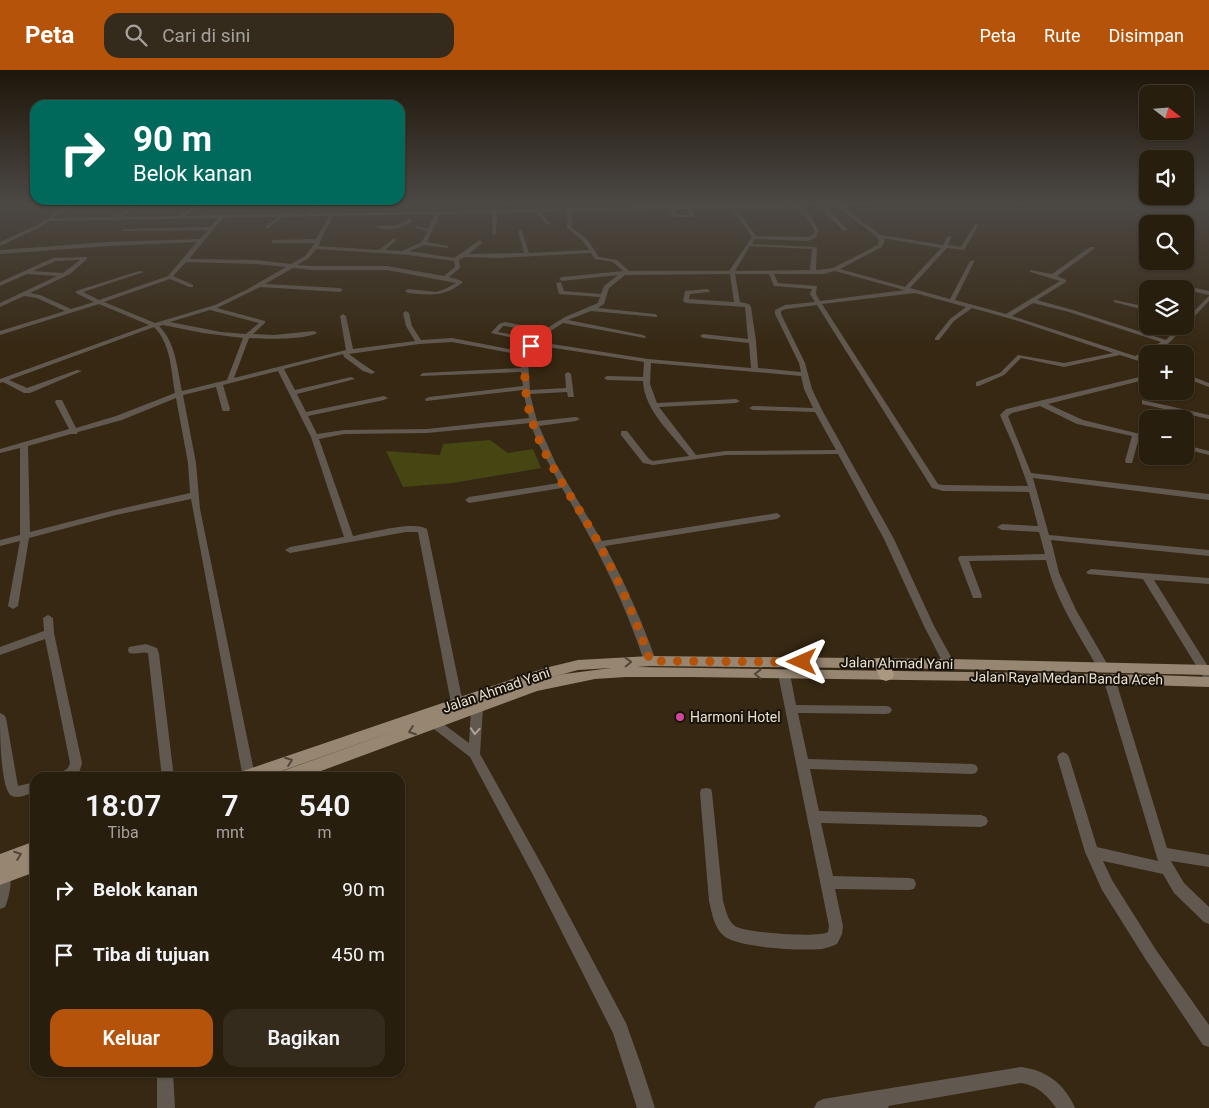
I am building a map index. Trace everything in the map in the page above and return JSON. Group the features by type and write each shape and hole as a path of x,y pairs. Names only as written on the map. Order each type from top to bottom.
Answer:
{"main road":[{"name":"Jalan Ahmad Yani","path":"260,772 561,668 592,664 650,661 884,669 949,664 1106,672"},
{"name":"Jalan Raya Medan Banda Aceh","path":"299,772 552,681 594,674 652,672 784,674 884,669 1208,675"},
{"path":"1,871 30,852"},
{"path":"1,871 30,865"}],"street":[{"path":"0,333 99,302 170,277 190,252"},
{"path":"1,380 210,308 259,285 292,266 310,252"},
{"path":"392,258 403,252"},
{"path":"407,252 456,260 467,252"},
{"path":"464,255 527,255 569,252"},
{"path":"594,252 598,259 615,262 626,273"},
{"path":"736,304 734,268 746,252"},
{"path":"812,272 814,252"},
{"path":"604,296 561,293 561,281 626,273 734,268 771,272 812,272 836,269 868,252"},
{"path":"906,289 940,252"},
{"path":"1053,276 1086,252"},
{"path":"0,284 58,258 85,258 63,275 0,305"},
{"path":"184,260 256,262 343,269 386,268 460,282 448,291 440,294 408,291"},
{"path":"446,278 459,265 456,260"},
{"path":"952,301 973,261"},
{"path":"734,268 744,265"},
{"path":"752,265 778,266"},
{"path":"836,269 1007,316 1139,359"},
{"path":"1007,316 1063,282 1062,279 1032,271"},
{"path":"26,272 63,275"},
{"path":"141,272 78,292 99,302 159,324 206,333 246,337 276,337 314,333"},
{"path":"771,272 776,284 815,287 813,294 935,486 943,488 1033,488"},
{"path":"626,273 606,287 601,304 562,321 535,342 526,354 524,370 525,390 534,422 548,459 599,544 636,622 650,661"},
{"path":"170,277 191,286"},
{"path":"0,279 9,280"},
{"path":"259,285 340,290"},
{"path":"1194,290 1209,293"},
{"path":"706,291 687,292 686,301 748,306 755,371"},
{"path":"915,291 785,307 778,310 778,314 802,363 808,389 818,410 889,539 929,626 949,664"},
{"path":"24,294 38,296 71,311"},
{"path":"1194,313 1209,298"},
{"path":"1033,301 1071,311 1167,342"},
{"path":"1116,301 1139,307"},
{"path":"936,339 952,320 971,306"},
{"path":"210,308 263,322 246,337 230,380"},
{"path":"590,309 655,316"},
{"path":"406,313 409,326 419,342"},
{"path":"342,316 348,352 346,356 354,359 366,371 372,372"},
{"path":"562,321 643,337"},
{"path":"159,324 170,347 245,772"},
{"path":"546,332 506,324 500,326 494,333 535,342 648,361 804,374"},
{"path":"1136,358 1167,342 1173,335"},
{"path":"703,336 753,341"},
{"path":"0,451 74,432 145,409 179,394 348,352 419,342 460,341 526,354"},
{"path":"980,384 1002,374 1020,356 1064,365 1121,353"},
{"path":"648,361 646,379 648,394 654,405 693,456"},
{"path":"280,368 315,437 349,538"},
{"path":"422,375 524,370"},
{"path":"1,380 27,391 78,371"},
{"path":"429,399 525,390 570,392 568,374"},
{"path":"607,378 646,379"},
{"path":"1139,379 1009,411 1004,415 1033,488 1049,557 1068,603 1106,672 1167,869 1179,888 1209,917"},
{"path":"1194,379 1209,385"},
{"path":"293,393 351,380"},
{"path":"219,383 226,409"},
{"path":"304,415 384,398"},
{"path":"654,405 736,400"},
{"path":"59,402 74,432"},
{"path":"1145,402 1209,417"},
{"path":"1041,403 1080,422 1139,436"},
{"path":"753,408 818,410"},
{"path":"315,437 344,432 424,432 576,419"},
{"path":"624,433 649,462 726,453 841,452"},
{"path":"1130,461 1136,435"},
{"path":"13,606 25,537 24,445"},
{"path":"1194,449 1209,453"},
{"path":"1028,475 1209,498"},
{"path":"469,500 562,485"},
{"path":"0,543 195,495"},
{"path":"599,544 777,516"},
{"path":"1002,527 1209,553"},
{"path":"290,550 406,529 419,528 423,531 458,703"},
{"path":"977,596 963,558 1049,557"},
{"path":"1092,572 1207,584"},
{"path":"1148,577 1208,675"},
{"path":"48,618 49,633 76,763 72,772"},
{"path":"0,651 49,633"},
{"path":"133,650 146,648 153,651 154,654 167,772"},
{"path":"706,792 716,900 720,916 731,933 744,937 817,942 827,942 833,939 836,933 836,926 828,882 784,674"},
{"path":"474,754 476,708"},
{"path":"792,709 886,710"},
{"path":"0,718 12,789 20,792 30,788"},
{"path":"434,723 474,754 538,871 620,1029 646,1108"},
{"path":"1063,757 1092,852 1107,884 1151,955 1209,1039"},
{"path":"804,764 972,769"},
{"path":"813,817 982,822"},
{"path":"1092,852 1167,869"},
{"path":"1161,853 1209,861"},
{"path":"0,902 1,871"},
{"path":"828,882 909,884"},
{"path":"823,1108 879,1103 1021,1076 1042,1079 1066,1108"},
{"path":"165,1077 166,1108"}],"shaded area":[{"path":"490,440 508,453 533,449 541,468 453,483 403,487 386,451 440,455 443,444"}],"place":[{"name":"Harmoni Hotel","path":"680,717"}],"route":[{"path":"531,346 524,362 525,388 532,418 540,440 562,485 599,544 623,590 650,661 802,662"}]}
